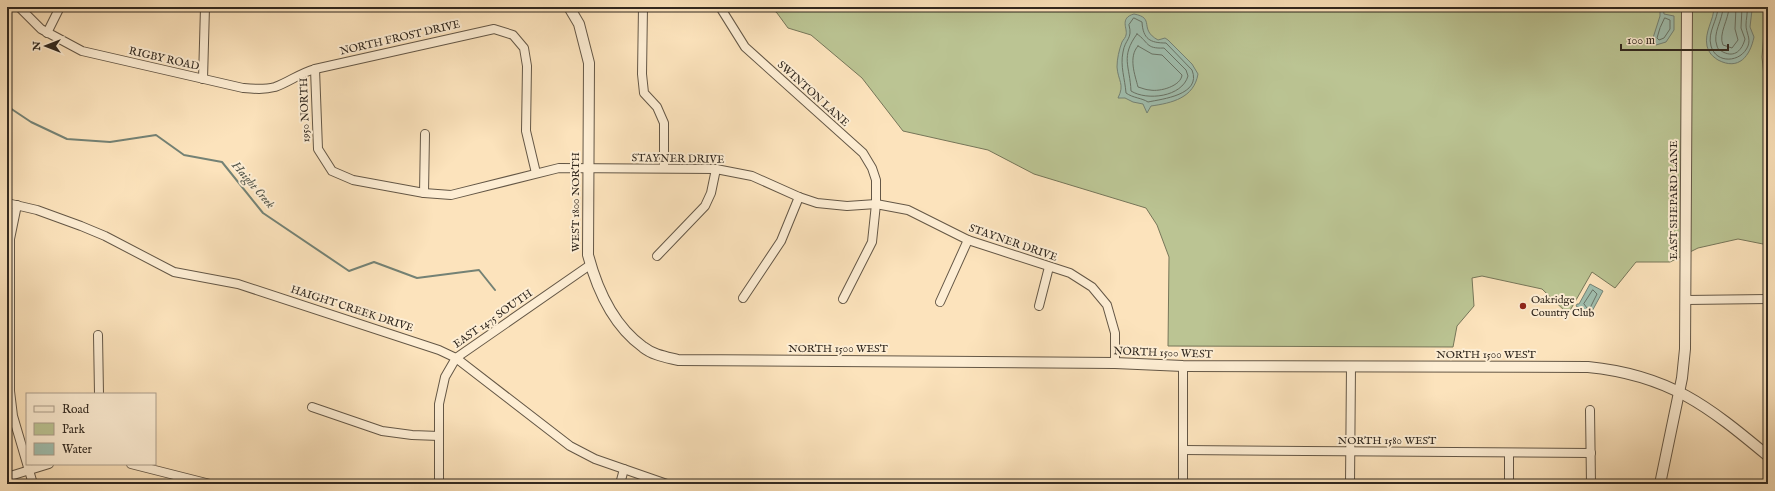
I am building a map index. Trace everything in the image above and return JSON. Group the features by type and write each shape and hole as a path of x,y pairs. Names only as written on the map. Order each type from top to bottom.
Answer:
{"street":[{"name":"RIGBY ROAD","path":"19,7 34,23 48,33 82,51 243,88 262,89 275,87 304,72 315,69"},
{"path":"48,33 60,7"},
{"path":"203,79 205,7"},
{"name":"WEST 1800 NORTH","path":"569,7 579,24 589,63 587,169 588,255 590,265 610,309 626,331 644,348"},
{"path":"643,7 642,74 644,92 657,107 664,123 664,168"},
{"name":"SWINTON LANE","path":"720,7 745,47 863,153 872,168 876,180 876,204 872,242 843,299"},
{"name":"EAST SHEPARD LANE","path":"1660,484 1679,392 1685,349 1687,7"},
{"name":"NORTH FROST DRIVE","path":"315,69 494,28 512,35 524,48 527,66 526,131 536,173"},
{"name":"1950 NORTH","path":"315,69 318,149 332,171"},
{"path":"424,134 424,193"},
{"name":"STAYNER DRIVE","path":"332,171 353,180 424,193 451,194 559,168 716,169 752,176 798,197 834,205 861,206 876,204 908,210 968,240 1070,273 1092,287 1107,305 1114,333 1114,363"},
{"path":"657,256 705,206 712,193 716,169"},
{"path":"743,298 781,242 798,197"},
{"name":"HAIGHT CREEK DRIVE","path":"7,203 37,210 105,236 174,272 191,277 238,284 439,350 456,358 570,446 595,459 667,484"},
{"path":"17,205 10,239 8,294 10,390 13,416 26,460"},
{"path":"940,302 968,240"},
{"name":"EAST 1475 SOUTH","path":"439,484 441,398 445,377 456,358 590,265"},
{"path":"1040,306 1049,267"},
{"path":"1686,300 1768,299"},
{"path":"98,335 99,393"},
{"name":"NORTH 1500 WEST","path":"644,348 661,356 678,360 1114,363 1183,366 1588,367 1613,370 1663,384 1701,403 1724,419 1768,456"},
{"path":"1183,366 1183,484"},
{"path":"1350,484 1351,366"},
{"path":"312,407 382,431 412,435 439,436"},
{"path":"1590,410 1591,484"},
{"name":"NORTH 1580 WEST","path":"1183,450 1591,453"},
{"path":"1509,453 1509,484"},
{"path":"28,465 33,484"},
{"path":"7,477 46,465"},
{"path":"136,465 210,484"},
{"path":"620,484 624,469"}],"green space":[{"path":"770,7 1766,7 1762,57 1768,114 1768,245 1738,239 1698,248 1670,262 1636,262 1615,288 1592,272 1568,314 1542,289 1482,276 1472,278 1474,306 1457,326 1453,347 1168,346 1169,257 1157,225 1146,208 1034,174 988,150 903,131 862,78 811,35 788,28 777,13"}],"water":[{"path":"1660,7 1663,7 1664,14 1674,16 1674,30 1666,42 1656,45 1652,41 1660,16"},
{"path":"1714,7 1748,7 1752,10 1750,27 1754,37 1750,50 1738,63 1725,63 1718,60 1711,54 1707,46 1706,41"},
{"path":"1134,14 1144,18 1147,28 1152,36 1158,40 1165,38 1168,40 1192,64 1198,74 1196,82 1187,94 1174,101 1151,106 1147,113 1143,104 1133,102 1125,98 1118,98 1121,86 1117,67 1118,54 1122,42 1126,36 1125,21 1129,16"},
{"path":"1590,284 1603,291 1590,315 1576,306 1579,304"}],"waterway":[{"name":"Haight Creek","path":"7,106 31,122 67,139 110,142 156,135 184,155 222,162 263,213 349,271 374,262 417,278 479,270 495,290"}],"place":[{"name":"Oakridge Country Club","path":"1523,306"}]}
